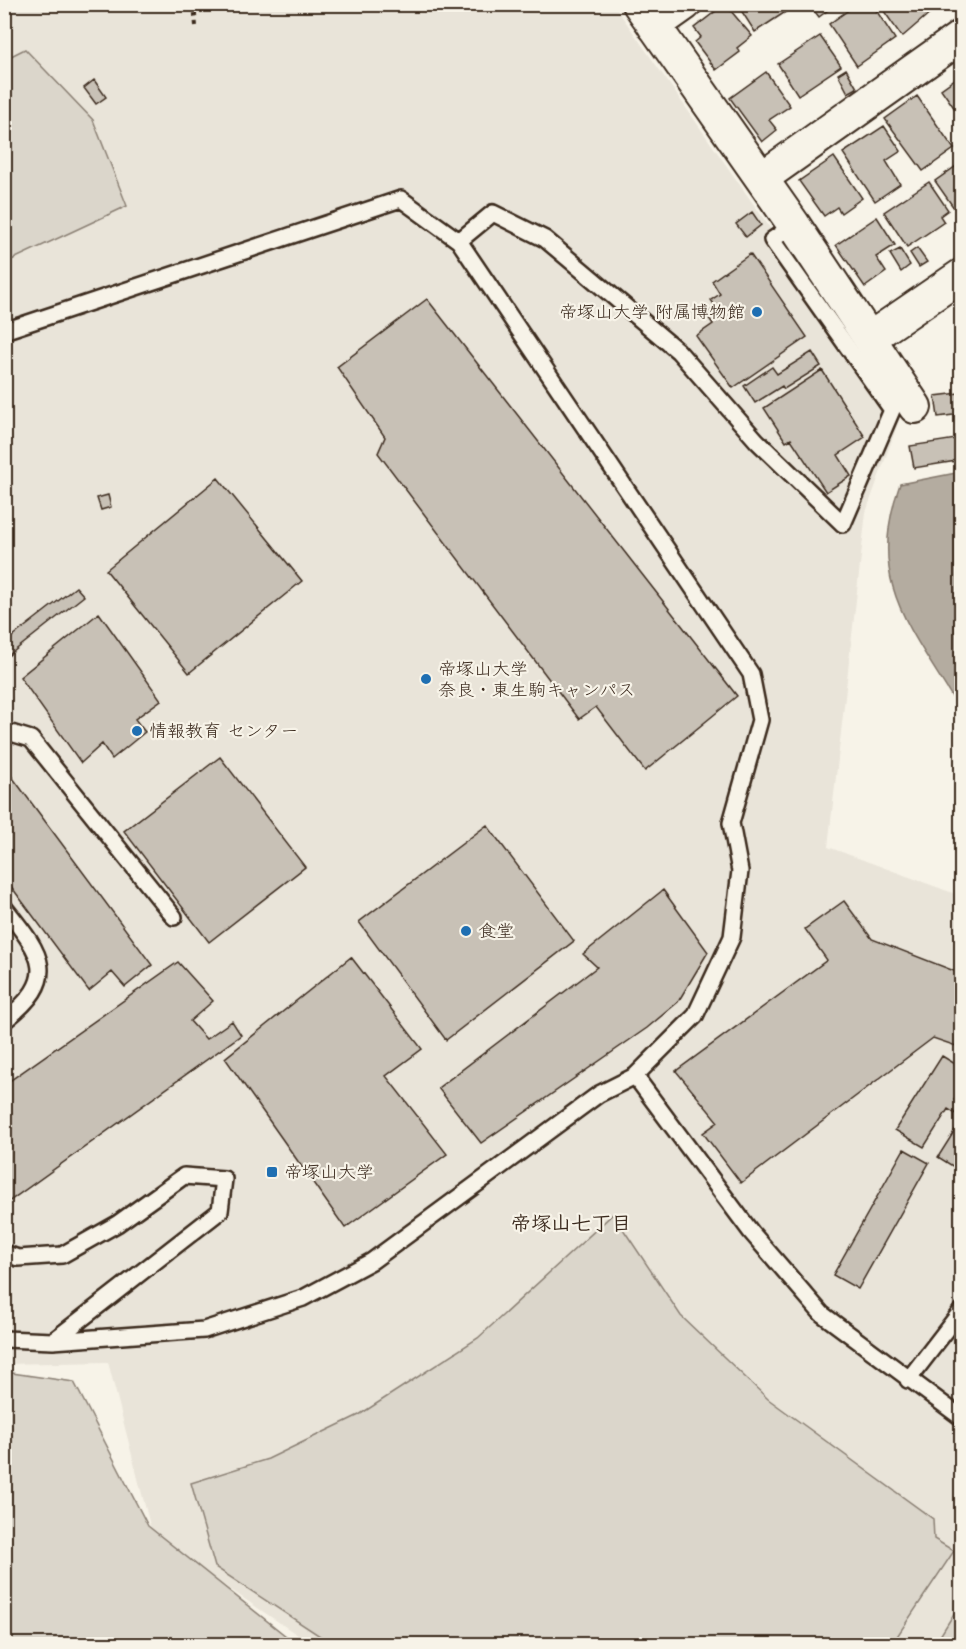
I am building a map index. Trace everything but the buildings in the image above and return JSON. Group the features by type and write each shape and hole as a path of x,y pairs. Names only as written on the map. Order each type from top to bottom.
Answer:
{"street":[{"path":"685,4 647,15 762,178 915,407"},
{"path":"762,178 962,36"},
{"path":"870,338 962,274"}],"lane":[{"path":"4,331 401,199 459,241 751,674 760,720 731,823 740,871 732,937 695,1016 635,1076 599,1094 372,1261 303,1298 204,1330 53,1341 4,1339"},
{"path":"459,241 493,213 545,239 678,351 757,441 843,524 892,410 772,240 794,225"},
{"path":"4,735 8,732 31,739 174,917"},
{"path":"4,907 27,936 41,964 36,991 4,1021"},
{"path":"635,1076 751,1232 822,1314 962,1418"},
{"path":"4,1253 18,1258 62,1255 117,1224 184,1176 224,1179 220,1211 53,1341"},
{"path":"908,1380 962,1310"}],"path":[{"path":"194,4 196,26"}],"shaded area":[{"name":"帝塚山大学 奈良・東生駒キャンパス","path":"4,5 614,5 901,415 866,512 828,847 961,896 961,1644 311,1644 153,1537 108,1362 5,1364"},
{"path":"25,49 93,120 127,206 5,263 5,59"},
{"path":"962,472 961,708 907,623 890,573 887,547 891,517 900,484"},
{"path":"613,1214 681,1316 768,1399 933,1519 934,1539 954,1551 892,1644 332,1644 215,1567 191,1483 268,1459 359,1415 478,1338"},
{"path":"5,1372 74,1382 148,1526 296,1644 5,1644"},
{"path":"955,1612 961,1612 961,1644 935,1644"}],"place":[{"name":"帝塚山大学 附属博物館","path":"757,312"},
{"name":"帝塚山大学 奈良・東生駒キャンパス","path":"426,679"},
{"name":"情報教育 センター","path":"137,731"},
{"name":"食堂","path":"466,931"},
{"name":"帝塚山大学","path":"272,1172"}],"district":[{"name":"帝塚山七丁目","path":"571,1223"}]}
